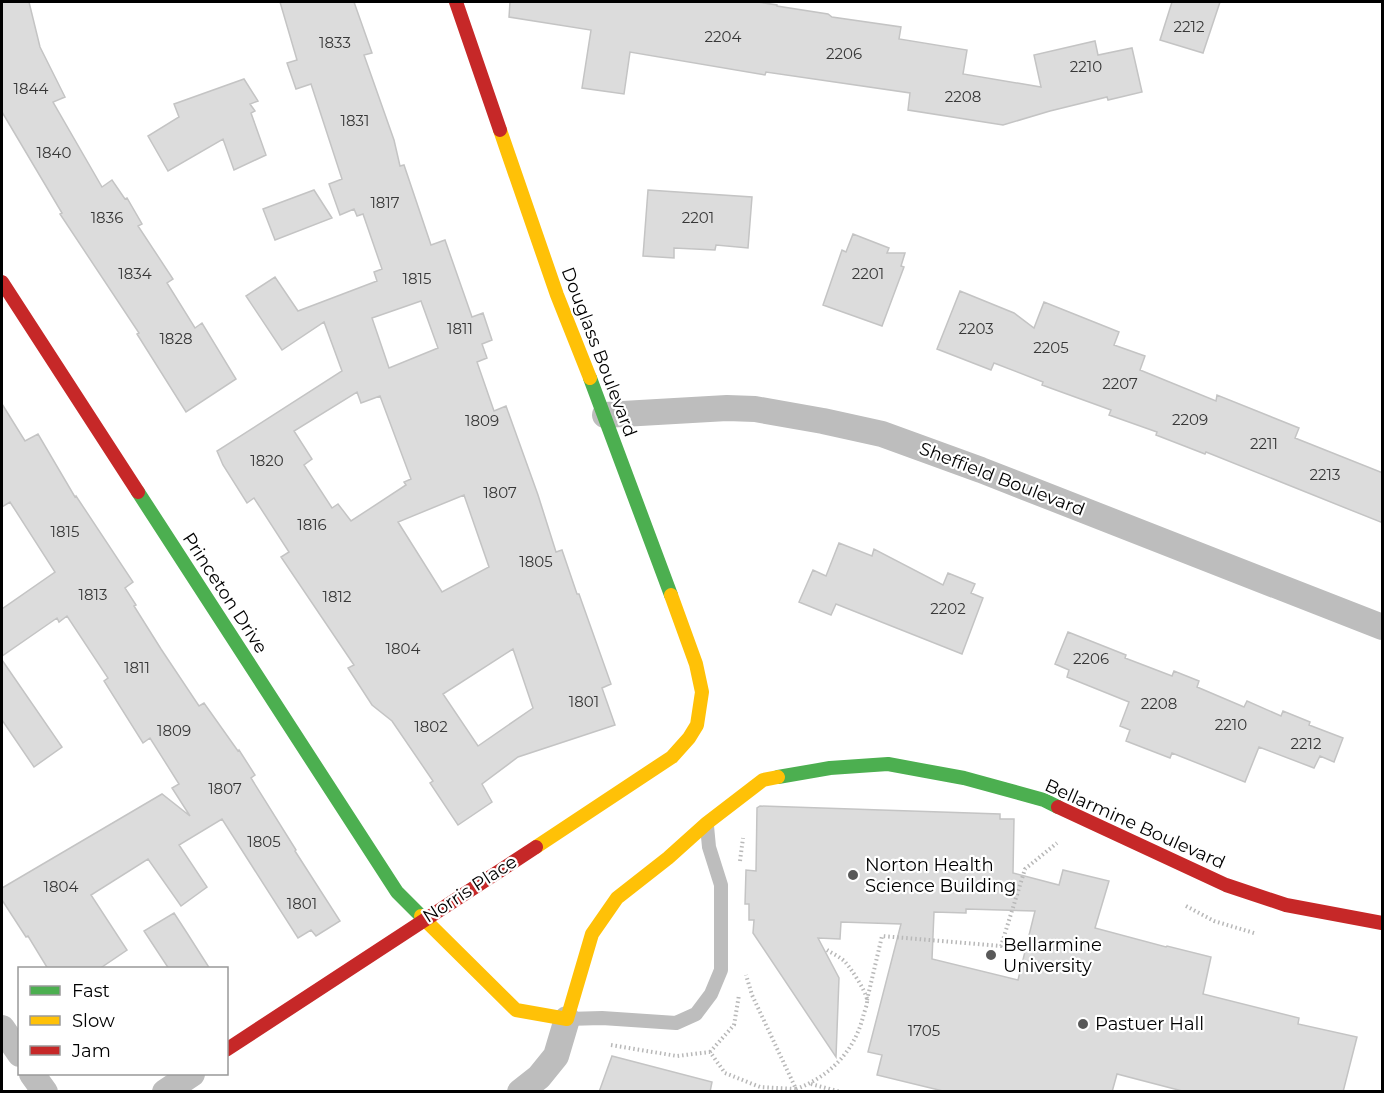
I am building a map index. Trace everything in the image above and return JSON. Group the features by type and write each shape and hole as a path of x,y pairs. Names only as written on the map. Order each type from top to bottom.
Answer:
{"street":[{"name":"Douglass Boulevard","path":"456,2 557,295 605,415 696,664 702,692 699,716"},
{"name":"Princeton Drive","path":"2,282 396,892 423,919"},
{"name":"Sheffield Boulevard","path":"605,415 727,408 755,409 882,434 981,470 1383,627"},
{"name":"Norris Place","path":"228,1049 672,757 689,738 697,725 699,716"},
{"name":"Bellarmine Boulevard","path":"567,1019 592,934 617,898 763,780 830,768 888,764 964,778 1044,800 1226,885 1286,905 1383,923"},
{"path":"423,919 516,1010 567,1019 556,1056 539,1077 520,1092"},
{"path":"2,1028 18,1051"},
{"path":"33,1075 45,1092"},
{"path":"165,1092 190,1075"}],"lane":[{"path":"567,1019 602,1018 676,1023 696,1014 711,994 721,970 721,885 709,847 707,823"}],"path":[{"path":"740,869 743,837"},
{"path":"1048,838 1067,848"},
{"path":"710,1052 725,1073 760,1087 796,1089 810,1084 832,1069 856,1037 862,1022 882,936 1001,946 1025,869 1057,843"},
{"path":"1182,905 1214,921 1256,933"},
{"path":"827,950 845,962 867,1000"},
{"path":"742,979 744,968 753,995 796,1089"},
{"path":"606,1044 677,1056 710,1052 734,1025 740,991"},
{"path":"810,1084 841,1092"}],"building":[{"path":"2,2 29,2 40,47 65,97 53,102 102,187 112,180 125,199 127,198 142,224 138,226 173,279 167,283 195,328 202,323 236,379 186,412 137,334 139,333 60,214 62,213 2,112"},
{"path":"280,2 354,2 372,53 364,55 394,140 400,166 404,165 431,245 445,240 472,317 483,313 492,340 482,344 487,358 477,362 494,411 506,406 556,552 562,550 611,684 602,688 615,725 518,757 482,784 492,802 458,825 430,783 433,781 392,721 372,705 348,668 354,665 281,557 289,552 254,498 247,503 217,451 342,371 324,322 282,350 246,296 275,277 298,311 377,281 374,272 382,269 363,214 357,216 354,209 340,215 329,184 342,179 311,84 296,89 287,63 297,60","holes":["421,301 438,348 389,368 372,318","357,392 361,403 380,396 411,479 404,482 406,485 351,521 338,504 332,508 304,465 312,459 294,431","464,495 489,567 442,592 398,522","513,649 533,708 478,746 443,694"]},
{"path":"510,2 758,2 777,5 828,14 832,17 901,27 899,39 967,50 963,74 1041,87 1034,55 1095,41 1098,55 1132,48 1142,92 1108,100 1107,97 1003,125 908,110 910,93 766,72 765,75 630,52 624,94 582,88 591,30 509,17"},
{"path":"1172,2 1220,2 1203,53 1160,40"},
{"path":"244,79 258,101 250,104 255,111 251,113 266,155 234,170 223,139 168,171 148,136 179,117 174,104"},
{"path":"314,190 332,218 275,240 263,209"},
{"path":"648,190 752,197 748,248 716,245 715,250 674,248 674,258 643,256"},
{"path":"853,234 889,248 887,253 905,253 901,266 904,267 882,326 823,305 842,250 846,252"},
{"path":"960,291 1014,313 1034,328 1044,302 1119,332 1114,345 1145,356 1140,370 1216,401 1217,395 1299,428 1295,438 1383,473 1383,523 1206,452 1205,454 1156,435 1157,432 1109,415 1111,410 1042,385 1043,382 994,363 991,370 937,349"},
{"path":"2,404 25,441 38,434 75,497 133,582 125,588 136,605 134,606 199,706 204,703 239,750 255,775 251,778 340,921 316,936 311,930 298,938 222,819 179,845 207,887 181,906 148,859 91,895 127,950 102,967 47,967 2,900 2,888 162,794 190,816 172,788 179,784 150,738 143,743 104,681 108,678 67,616 59,622 57,618 2,656 2,609 55,572 10,502 2,507"},
{"path":"839,543 872,556 874,549 943,585 948,573 975,584 971,593 983,598 962,654 836,604 831,615 799,602 813,570 826,576"},
{"path":"1068,632 1172,676 1174,671 1199,681 1197,687 1244,707 1247,701 1281,716 1283,711 1310,722 1309,725 1343,738 1334,762 1320,756 1314,768 1259,747 1245,782 1172,753 1170,758 1126,741 1130,730 1120,726 1129,702 1067,677 1069,670 1055,664"},
{"path":"2,660 62,747 34,767 2,720"},
{"name":"Bellarmine University","path":"760,806 1000,814 1000,819 1014,819 1013,873 1059,885 1063,870 1109,881 1095,928 1211,957 1203,994 1299,1018 1298,1024 1357,1037 1343,1092 1186,1092 1117,1074 1112,1092 947,1092 877,1075 882,1055 868,1052 901,924 841,922 840,939 818,938 839,978 836,1057 753,933 754,920 749,920 749,904 745,904 746,870 756,871 757,808","holes":["966,909 1035,911 1018,980 932,959 934,912 966,913"]},
{"path":"174,913 209,967 168,967 144,931"},
{"path":"612,1056 712,1082 710,1092 599,1092"}],"traffic: fast":[{"path":"590,378 671,595"},
{"path":"138,492 397,892 421,916"},
{"path":"778,777 830,768 888,764 964,778 1044,800 1058,807"}],"traffic: slow":[{"path":"500,130 557,295 590,378"},
{"path":"536,847 672,757 697,725 702,692 696,664 671,595"},
{"path":"421,916 516,1010 567,1019 592,934 617,898 763,780 778,777"}],"traffic: jam":[{"path":"456,2 500,130"},
{"path":"2,282 138,492"},
{"path":"1058,807 1226,885 1286,905 1382,923"},
{"path":"228,1049 536,847"}],"place":[{"name":"Norton Health Science Building","path":"853,875"},
{"name":"Bellarmine University","path":"991,955"},
{"name":"Pastuer Hall","path":"1083,1024"}]}
